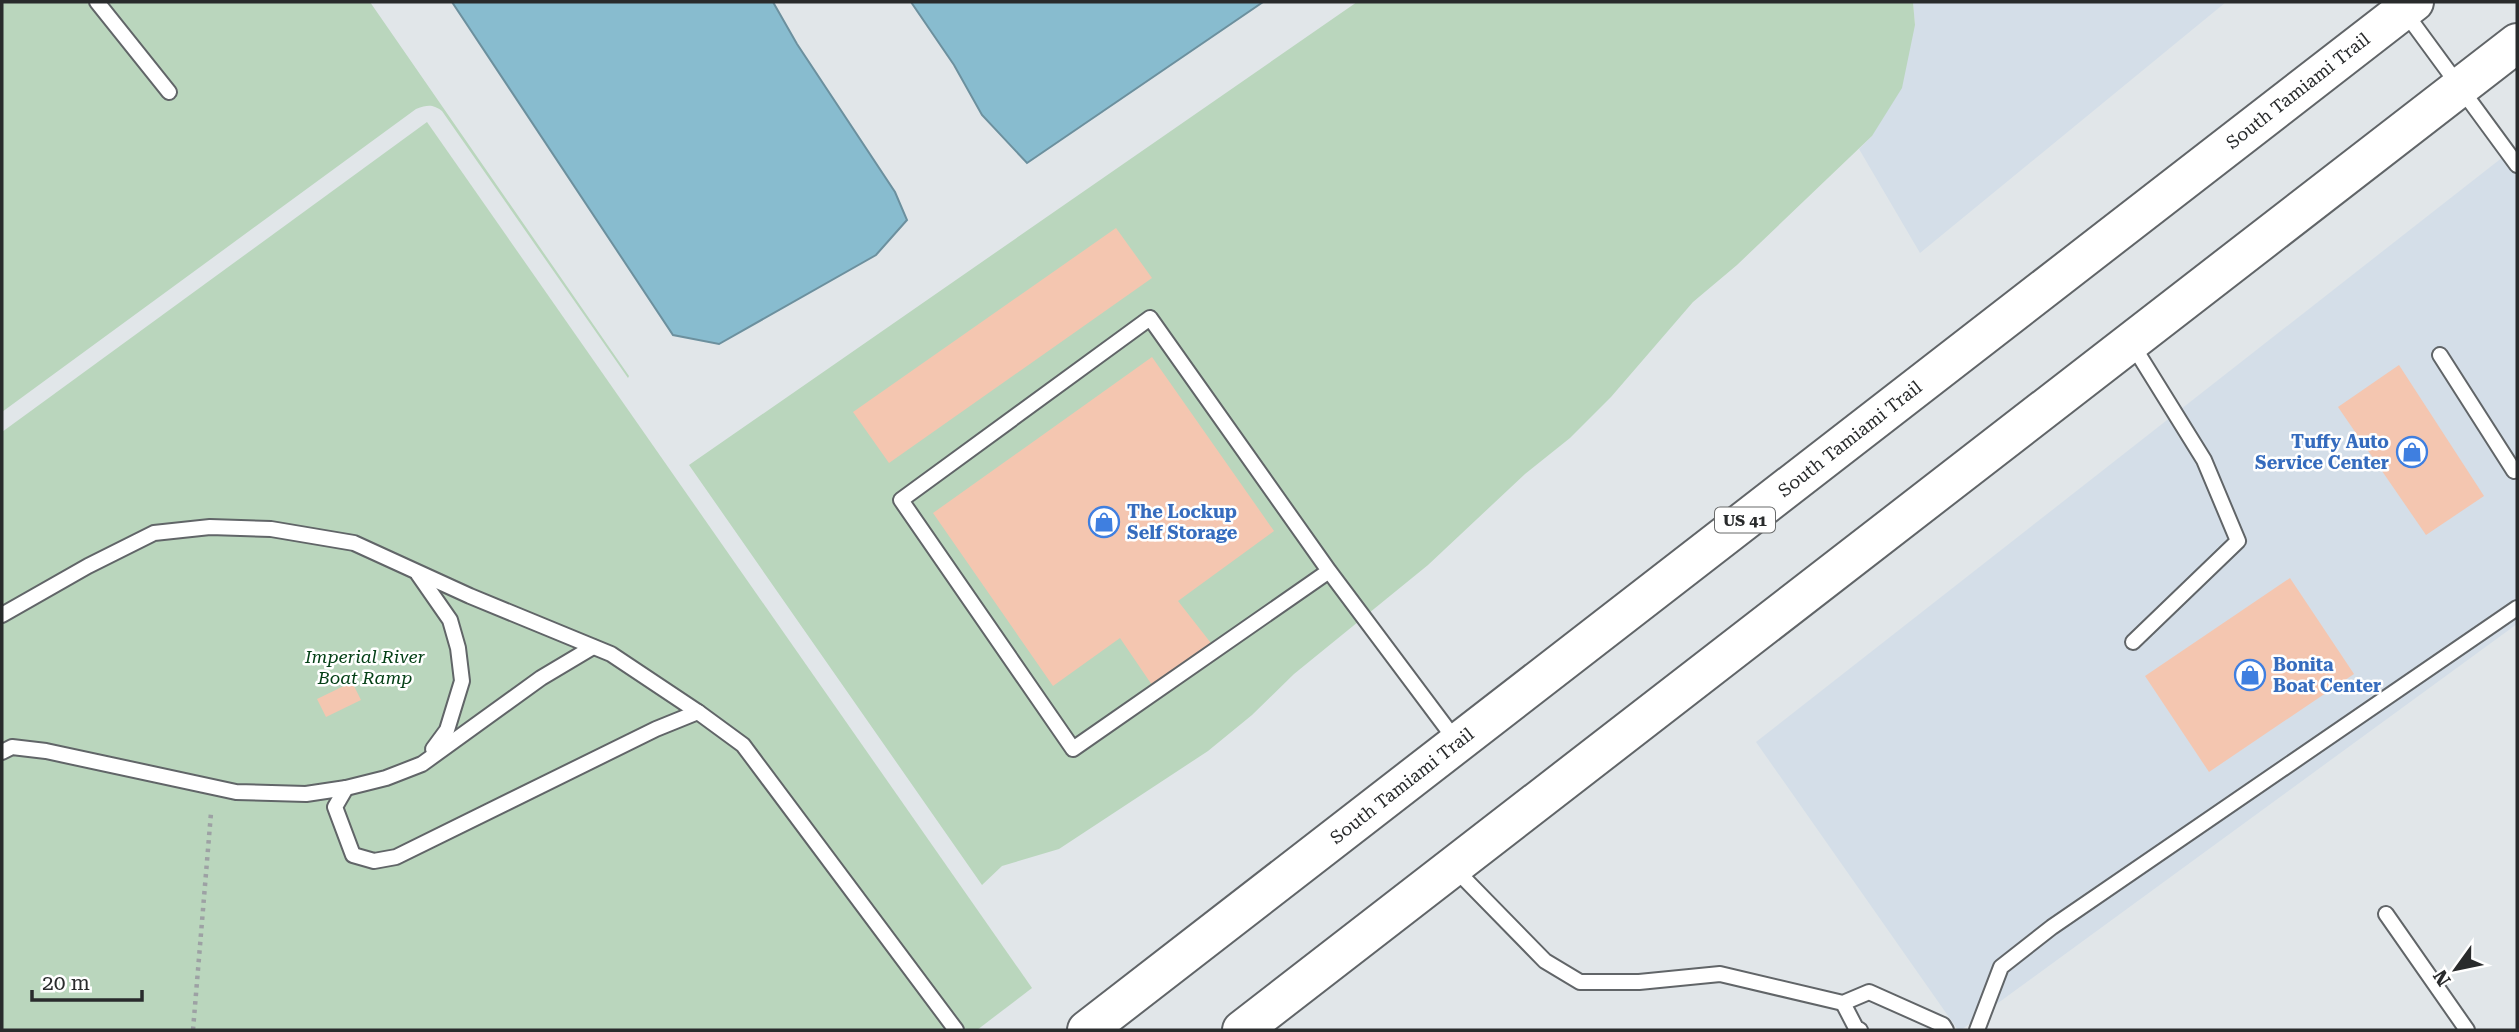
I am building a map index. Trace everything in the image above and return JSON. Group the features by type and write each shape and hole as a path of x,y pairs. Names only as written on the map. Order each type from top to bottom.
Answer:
{"main road":[{"name":"South Tamiami Trail","path":"1087,1030 2405,5"},
{"path":"1242,1030 2517,43"}],"lane":[{"path":"97,2 169,92"},
{"path":"2405,5 2517,165"},
{"path":"1329,571 1073,749 901,500 1150,318 1329,571 1458,743"},
{"path":"2131,342 2204,460 2238,541 2133,642"},
{"path":"2440,355 2514,471 2517,469"},
{"path":"2,615 88,566 154,533 210,527 271,528 354,543 611,654 743,745 956,1030"},
{"path":"415,571 450,620 463,681 447,730 422,764"},
{"path":"1977,1030 2001,967 2052,927 2517,608"},
{"path":"2,752 12,747 46,751 236,792 306,793 346,788 386,778 422,764 541,678 593,647"},
{"path":"346,788 335,807 353,855 374,861 396,857 656,729 698,712"},
{"path":"1453,867 1545,961 1580,982 1639,982 1720,974 1843,1003 1869,992 1943,1025 1946,1030"},
{"path":"2386,914 2467,1030"},
{"path":"1843,1003 1856,1028 1860,1030"}],"path":[{"path":"193,1030 213,788"}],"shaded area":[{"path":"1913,2 2226,2 1920,253 1859,149 1872,136 1915,25"},
{"path":"2517,146 2517,624 1958,1030 1756,742"}],"green space":[{"path":"2,2 370,2 628,378 442,111 427,106 416,109 2,412"},
{"path":"1357,2 1913,2 1915,25 1902,88 1872,136 1737,265 1693,302 1611,397 1570,438 1525,474 1428,565 1294,674 1252,715 1208,751 1059,849 1002,866 982,885 689,465"},
{"name":"Imperial River Boat Ramp","path":"427,122 1032,988 977,1030 2,1030 2,432"}],"water":[{"path":"452,2 773,2 797,44 895,192 907,220 876,255 719,344 673,335"},
{"path":"911,2 1263,2 1027,163 982,115 954,65"}],"building":[{"path":"1116,228 1152,278 889,463 853,412"},
{"name":"The Lockup Self Storage","path":"1152,357 1274,531 1178,601 1214,647 1154,688 1120,638 1053,686 933,513"},
{"name":"Tuffy Auto Service Center","path":"2399,365 2484,496 2426,535 2338,407"},
{"name":"Bonita Boat Center","path":"2290,578 2354,674 2209,772 2145,676"},
{"path":"352,682 361,700 326,717 317,699"}],"place":[{"name":"Tuffy Auto Service Center","path":"2412,452"},
{"name":"The Lockup Self Storage","path":"1104,522"},
{"name":"Bonita Boat Center","path":"2250,675"}]}
